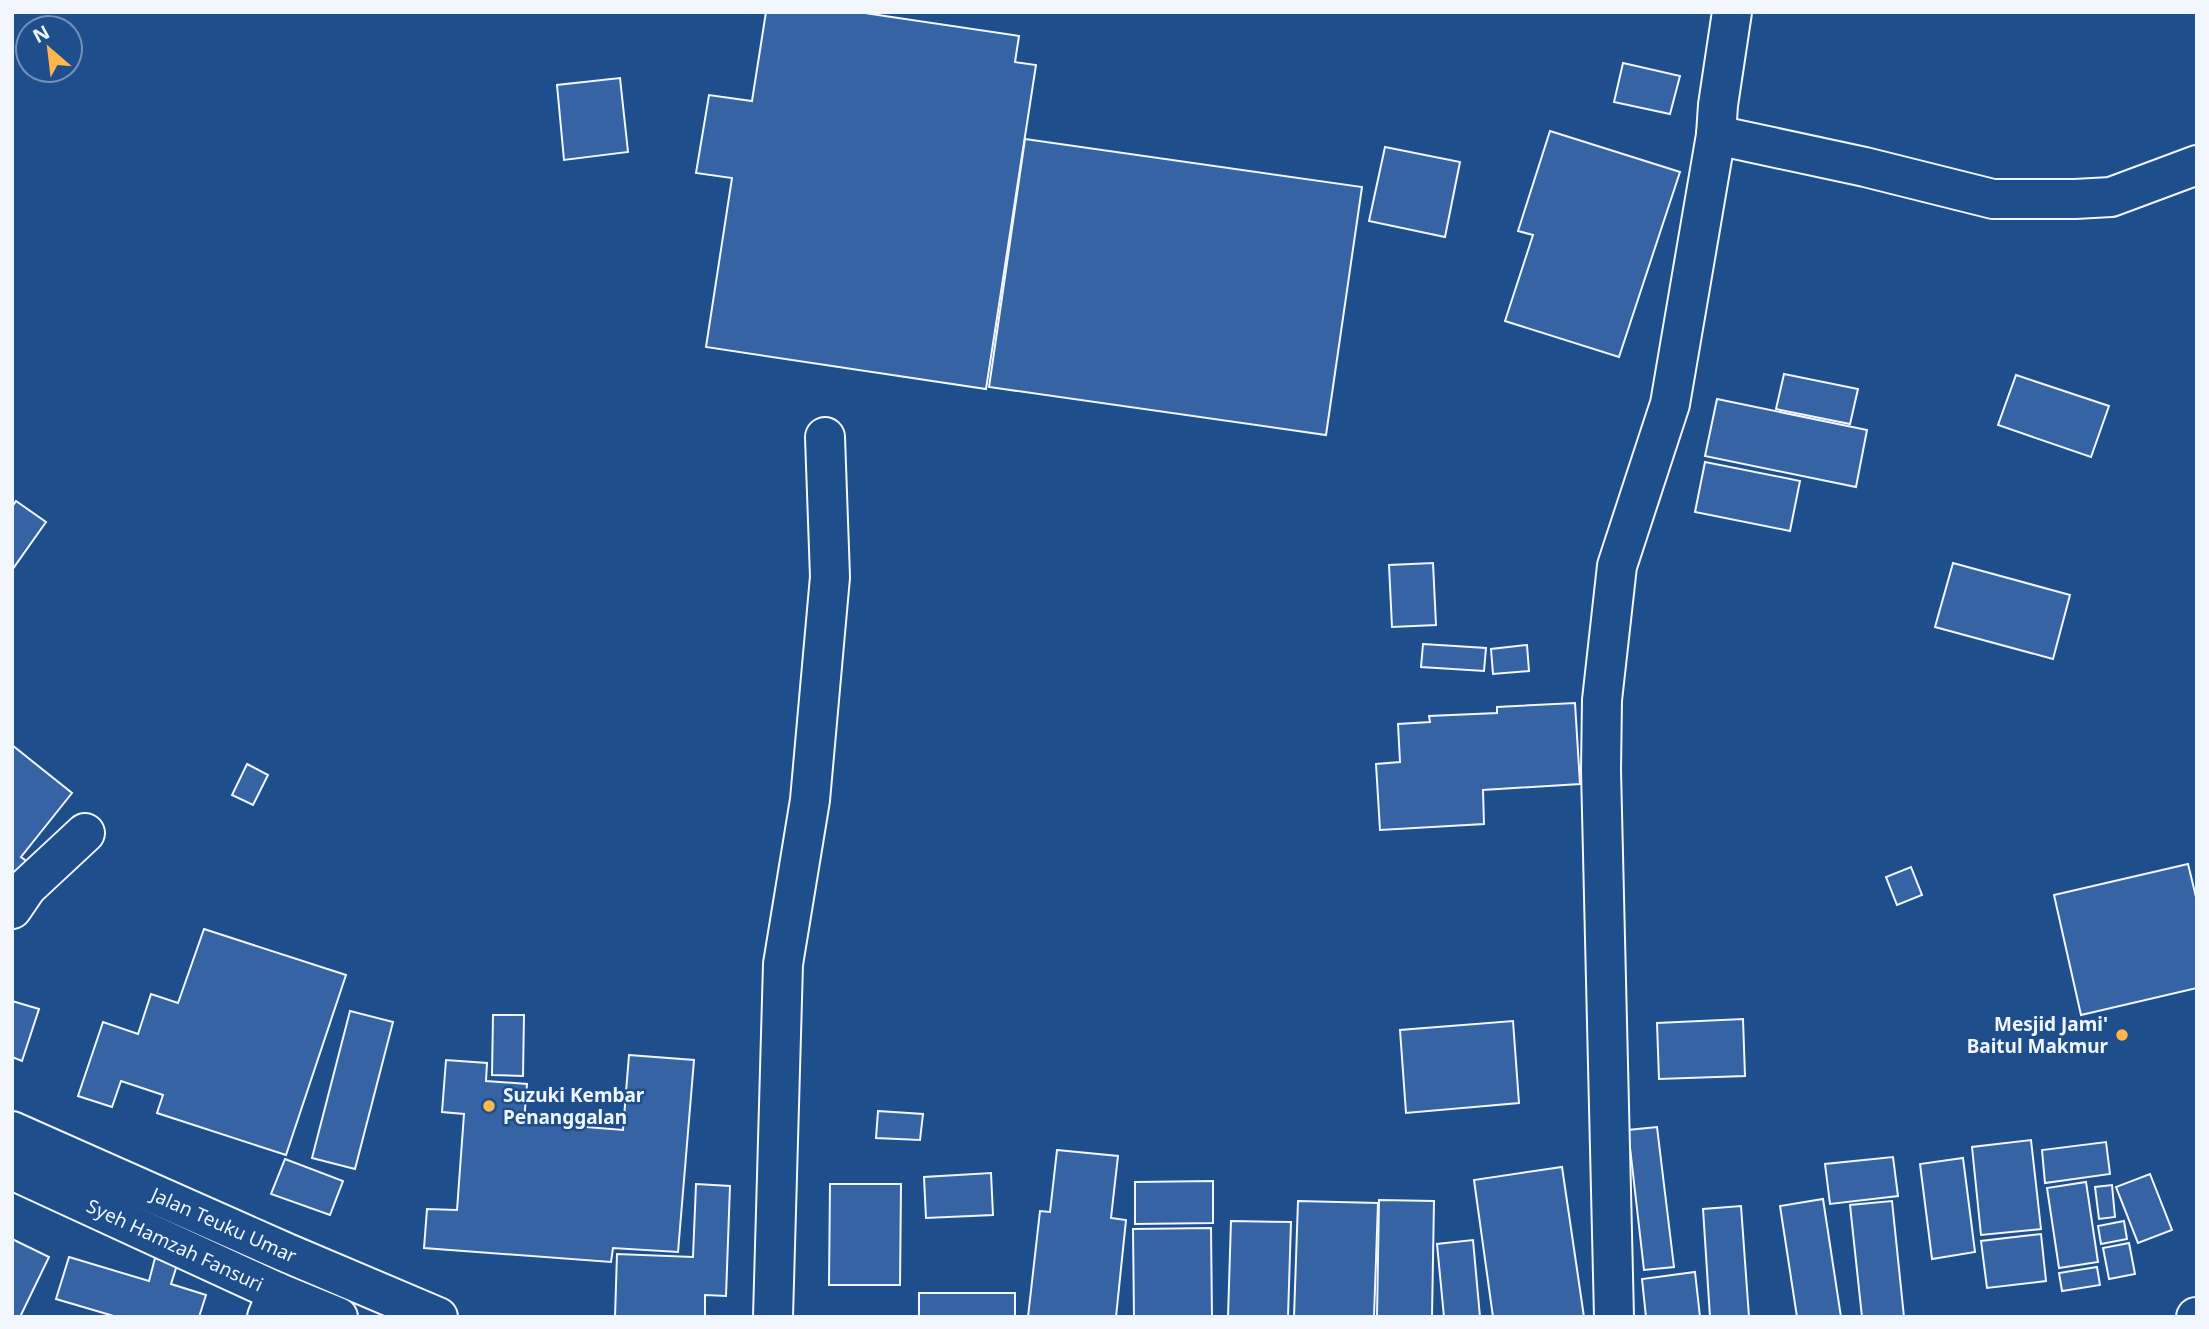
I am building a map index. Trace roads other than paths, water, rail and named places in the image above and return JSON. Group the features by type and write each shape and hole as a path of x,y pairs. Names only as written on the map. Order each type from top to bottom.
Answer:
{"main road":[{"path":"1614,1317 1601,770 1602,700 1617,566 1670,404 1716,135 1732,12"},
{"path":"1716,135 1865,167 1993,199 2111,197 2197,165"},
{"path":"773,1317 780,1001 783,964 810,800 830,577 825,437"},
{"path":"12,909 27,887 85,834"},
{"name":"Jalan Teuku Umar","path":"12,1131 438,1317"},
{"name":"Syeh Hamzah Fansuri","path":"12,1170 272,1304 338,1317"}],"place":[{"name":"Mesjid Jami' Baitul Makmur","path":"2122,1035"},
{"name":"Suzuki Kembar Penanggalan","path":"489,1106"}]}
